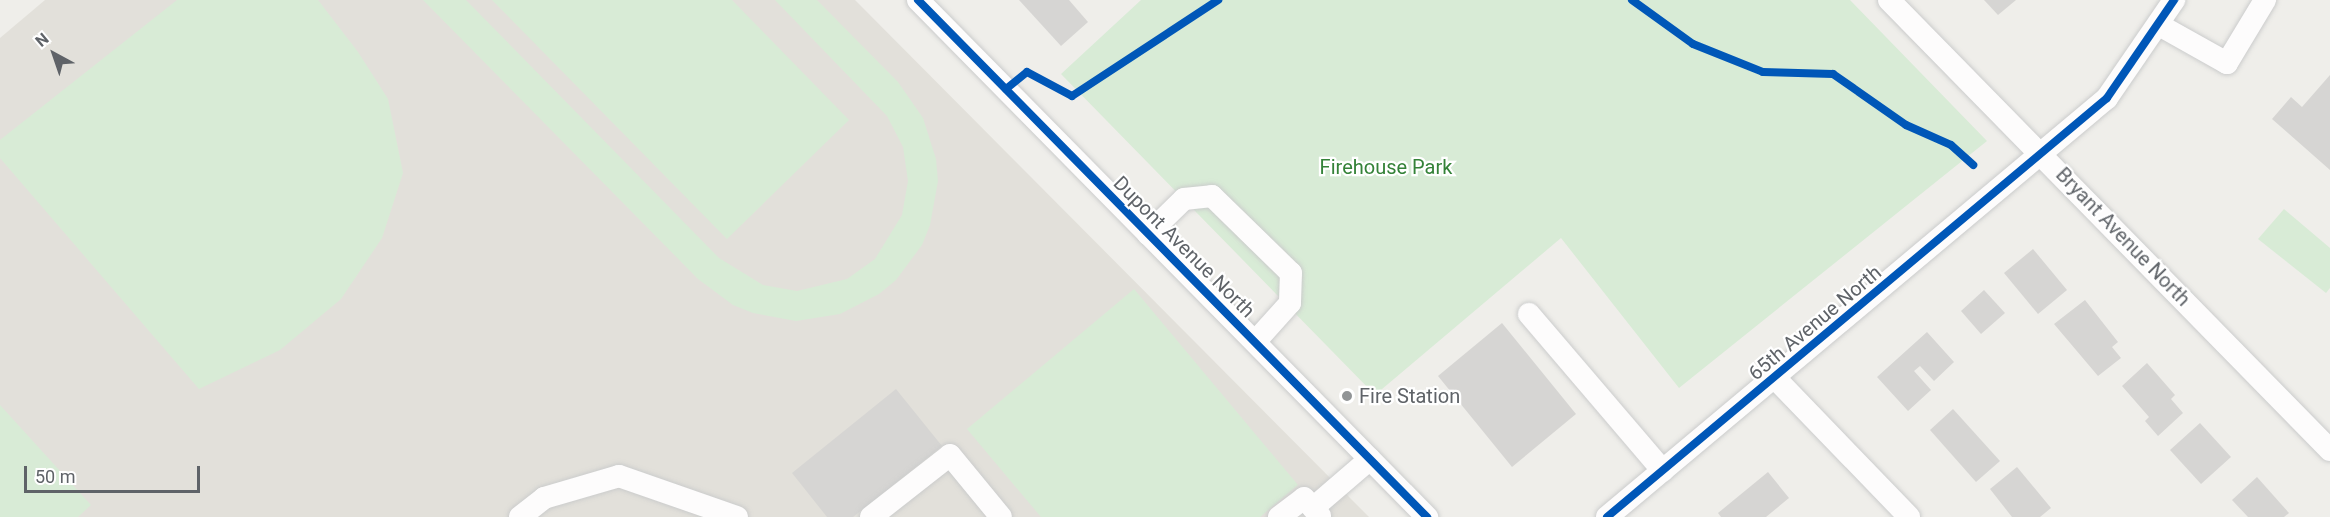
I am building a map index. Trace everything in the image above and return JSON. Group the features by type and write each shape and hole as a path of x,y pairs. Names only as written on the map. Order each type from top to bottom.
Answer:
{"street":[{"name":"Dupont Avenue North","path":"918,0 1427,517"},
{"name":"Bryant Avenue North","path":"1889,0 2330,450"},
{"name":"65th Avenue North","path":"1607,517 2043,155 2107,98 2174,0"},
{"path":"2159,25 2226,63 2265,0"},
{"path":"1148,234 1184,199 1212,196 1291,273 1290,303 1255,342"},
{"path":"1529,314 1663,471"},
{"path":"1775,378 1910,517"},
{"path":"871,517 950,455 1001,517"},
{"path":"1279,517 1304,498 1317,513 1370,459"},
{"path":"520,517 544,498 619,476 700,511 737,517"}],"shaded area":[{"path":"45,0 855,0 1369,517 0,517 0,38"}],"green space":[{"path":"177,0 318,0 358,52 388,99 403,173 382,238 341,299 280,350 199,389 0,158 0,140"},
{"path":"423,0 466,0 719,258 763,285 797,291 847,279 875,259 902,215 908,181 903,147 887,116 775,0 817,0 898,82 923,118 936,159 938,181 930,225 922,245 896,280 879,294 840,314 796,321 753,313 733,305 698,279"},
{"path":"492,0 732,0 849,120 727,239"},
{"name":"Firehouse Park","path":"1141,0 1850,0 1987,141 1679,388 1561,238 1375,395 1061,74"},
{"path":"2284,209 2330,248 2330,288 2326,293 2258,239"},
{"path":"1134,289 1298,485 1260,517 1041,517 967,429"},
{"path":"0,405 91,505 78,517 0,517"}],"building":[{"path":"1019,0 1069,0 1088,22 1061,46"},
{"path":"1984,0 2016,0 1998,15"},
{"path":"2330,75 2330,170 2272,119 2291,97 2302,107"},
{"path":"2033,249 2067,290 2038,314 2004,273"},
{"path":"1984,290 2005,313 1981,334 1961,311"},
{"path":"2085,300 2118,342 2112,347 2121,358 2098,376 2054,324"},
{"path":"1502,323 1576,414 1512,467 1438,376"},
{"path":"1927,332 1954,362 1934,381 1920,366 1914,371 1931,390 1908,411 1877,377"},
{"path":"2147,363 2175,395 2171,399 2183,413 2158,436 2145,421 2149,417 2122,386"},
{"path":"896,389 942,446 853,517 827,517 792,473"},
{"path":"1953,409 2000,461 1976,482 1930,430"},
{"path":"2200,423 2231,457 2201,484 2170,450"},
{"path":"2017,467 2051,508 2040,517 2012,517 1990,489"},
{"path":"1768,472 1789,498 1766,517 1721,517 1718,513"},
{"path":"2257,477 2289,513 2284,517 2248,517 2232,500"}],"cycle path":[{"path":"918,0 1427,517"},
{"path":"1006,89 1027,72 1072,96 1218,0"},
{"path":"1632,0 1693,44 1763,72 1833,74 1906,125 1951,145 1973,165"},
{"path":"1607,517 2107,98 2174,0"}],"place":[{"name":"Fire Station","path":"1347,396"}]}
